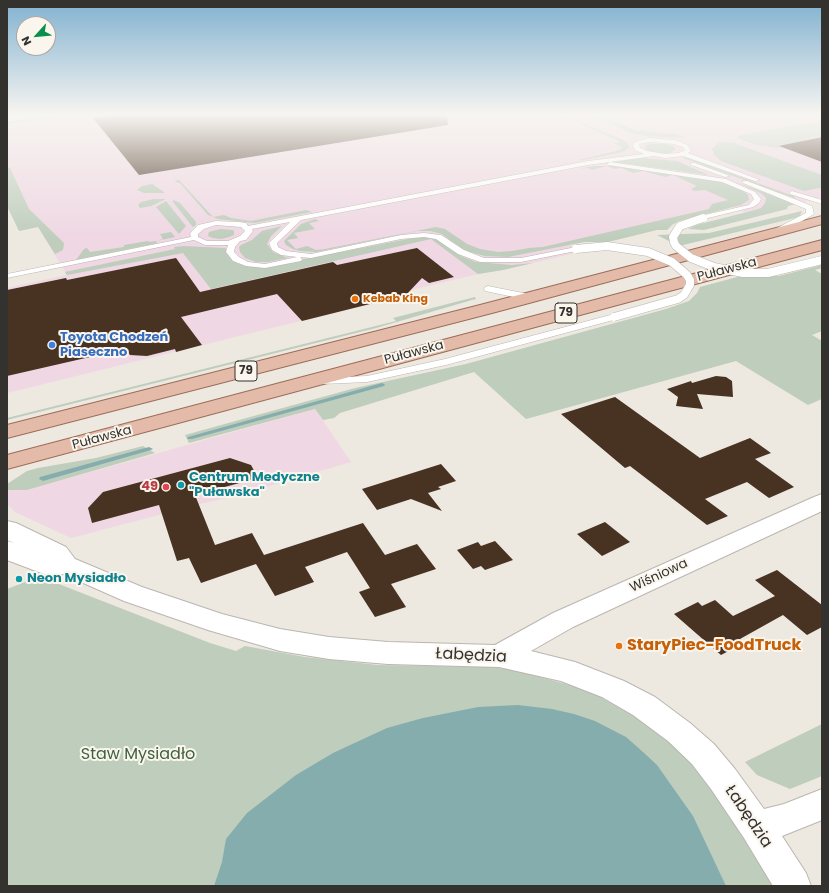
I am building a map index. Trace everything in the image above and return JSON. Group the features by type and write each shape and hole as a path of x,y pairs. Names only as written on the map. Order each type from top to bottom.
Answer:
{"main road":[{"name":"Puławska","path":"7,432 822,220"},
{"name":"Puławska","path":"7,462 822,245"},
{"path":"7,474 29,457"}],"street":[{"name":"Wiśniowa","path":"499,656 563,620 822,502"},
{"name":"Łabędzia","path":"7,529 15,551 44,565 66,564 133,594 218,623 302,645 388,652 499,656 565,670 613,689 644,706 679,732 703,754 723,779 756,827 793,886"},
{"path":"756,827 786,819 822,804"}],"lane":[{"path":"588,163 593,160 610,156"},
{"path":"196,238 194,234 201,227 216,223 231,223 243,225 247,228 588,163 647,156"},
{"path":"665,156 671,156 790,199 809,208 810,214 780,230"},
{"path":"689,156 822,202"},
{"path":"598,162 724,180"},
{"path":"693,164 704,171 753,193 757,196 757,201 751,206 685,223 680,226 673,237 674,242 676,246 691,258 714,267 743,273 768,273 822,260"},
{"path":"300,218 273,243 276,248 289,255 311,256"},
{"path":"247,228 247,235 231,246 230,252 236,259 246,264 265,266 417,235 438,237 461,252 483,260 521,260 576,249 607,246 648,252 672,262 687,275 690,280 690,285 684,295 678,299 460,359 367,379 310,382"},
{"path":"7,276 196,238 205,243 212,244 237,241"},
{"path":"488,289 528,297"}],"shaded area":[{"path":"7,156 822,156 822,198 752,215 732,207 569,244 579,252 411,290 406,295 7,393 7,288 67,275 38,227 19,231 7,206"},
{"path":"315,409 351,462 235,496 71,538 15,512 7,504 7,495 9,490 27,490"}],"green space":[{"path":"597,156 604,156 583,160 579,160"},
{"path":"715,156 769,156 822,175 822,189 819,188 804,191 721,161"},
{"path":"686,157 796,197 794,198 683,158"},
{"path":"641,158 677,161 709,175 613,162"},
{"path":"594,166 607,166 592,170 588,168 579,169"},
{"path":"607,166 613,166 721,182 742,190 748,195 749,200 741,205 679,221 667,230 657,230 608,242 585,242 508,257 485,256 470,252 462,249 442,234 430,231 417,231 316,252 293,249 286,245 284,241 301,224 315,219 319,221 309,223 315,229 294,233 298,238 287,240 296,249 307,246 316,250 325,249 436,227 445,229 467,244 480,249 498,252 512,251 543,247 709,209 712,204 728,200 705,190 695,191 691,189 697,186 673,175 665,177 643,171 633,173 622,168 614,169"},
{"path":"7,167 10,168 29,209 64,243 63,250 55,254 38,227 19,231 7,206"},
{"path":"179,180 213,217 208,215 180,183 174,181"},
{"path":"736,182 796,204 788,206 787,209 704,230 688,229 696,225 761,208 765,203 766,198 762,194"},
{"path":"152,184 164,193 144,193 137,190 142,186"},
{"path":"154,199 166,199 151,206 140,208 138,205 141,202"},
{"path":"173,200 180,203 196,222 196,225 193,227"},
{"path":"166,201 186,226 179,234 156,207"},
{"path":"306,210 312,212 255,223 218,219 213,217 224,215 231,218 251,221"},
{"path":"802,211 800,216 795,218 679,246 657,235 709,233"},
{"path":"282,226 271,236 267,244 273,252 288,258 268,262 256,262 245,258 240,252 239,247 241,245 252,240 262,231"},
{"path":"220,229 232,230 234,231 234,235 221,239 208,236 209,232"},
{"path":"171,232 175,237 156,241 163,239 160,234"},
{"path":"423,237 439,240 461,256 476,262 512,265 533,263 478,274 431,239 211,289 183,253 67,275 65,272 184,246 225,248 234,261 240,264 263,267"},
{"path":"148,241 156,241 157,243 76,260 84,249 87,248 90,252 124,247 124,245"},
{"path":"822,265 822,268 815,270 822,274 822,331 812,335 822,341 822,399 808,405 736,361 526,419 474,372 340,413 334,418 323,420 315,409 189,443 185,435 355,388 466,364 666,309 689,301 697,293 700,287 741,276 779,276"},
{"path":"475,297 476,299 376,328 7,420 7,418 396,321 393,318"},
{"path":"143,446 155,453 27,490 7,490 7,484 27,471 96,458"},
{"name":"Staw Mysiadło","path":"33,574 210,643 236,651 245,646 305,657 378,665 491,667 514,670 577,687 601,697 634,715 656,730 681,751 708,782 777,886 7,886 7,589 28,581"},
{"path":"822,724 822,776 790,789 757,775 745,762"}],"water":[{"path":"518,705 552,709 574,714 595,721 626,737 657,765 693,816 726,886 214,886 222,862 226,839 247,813 296,775 333,753 387,728 423,718 478,707"}],"building":[{"path":"123,156 258,156 139,175"},
{"path":"805,156 822,156 822,162"},
{"path":"417,248 454,277 429,283 422,278 406,295 302,321 277,294 181,317 202,345 176,352 175,349 147,356 130,355 125,349 7,376 7,290 66,278 67,280 176,258 200,292 333,262 337,265"},
{"path":"716,376 726,377 732,381 733,397 697,394 703,409 676,406 678,397 667,389 691,381 692,383"},
{"path":"615,397 700,458 750,438 771,453 755,459 794,487 769,498 747,482 705,499 728,516 707,525 630,466 625,468 561,414"},
{"path":"230,458 251,465 258,478 195,495 215,545 252,533 264,555 363,523 385,555 417,544 436,569 391,584 406,607 375,617 359,592 370,588 347,552 305,567 314,582 275,596 256,564 201,583 189,558 177,561 159,505 92,523 88,508 103,492"},
{"path":"441,464 456,481 438,487 441,489 428,493 442,511 411,499 377,510 362,489"},
{"path":"605,522 630,542 602,556 577,534"},
{"path":"495,541 513,560 485,570 481,566 473,569 457,550 478,542 481,546"},
{"path":"777,570 822,605 822,627 807,635 783,615 740,639 744,643 721,655 674,614 698,602 702,606 715,600 733,616 775,596 755,580"}],"waterway":[{"path":"190,438 382,385"},
{"path":"43,479 149,449"}],"place":[{"name":"Kebab King","path":"355,299"},
{"name":"Toyota Chodzeń Piaseczno","path":"52,345"},
{"name":"Centrum Medyczne \"Puławska\"","path":"181,485"},
{"name":"49","path":"166,487"},
{"name":"Neon Mysiadło","path":"19,579"},
{"name":"StaryPiec-FoodTruck","path":"619,646"}]}
